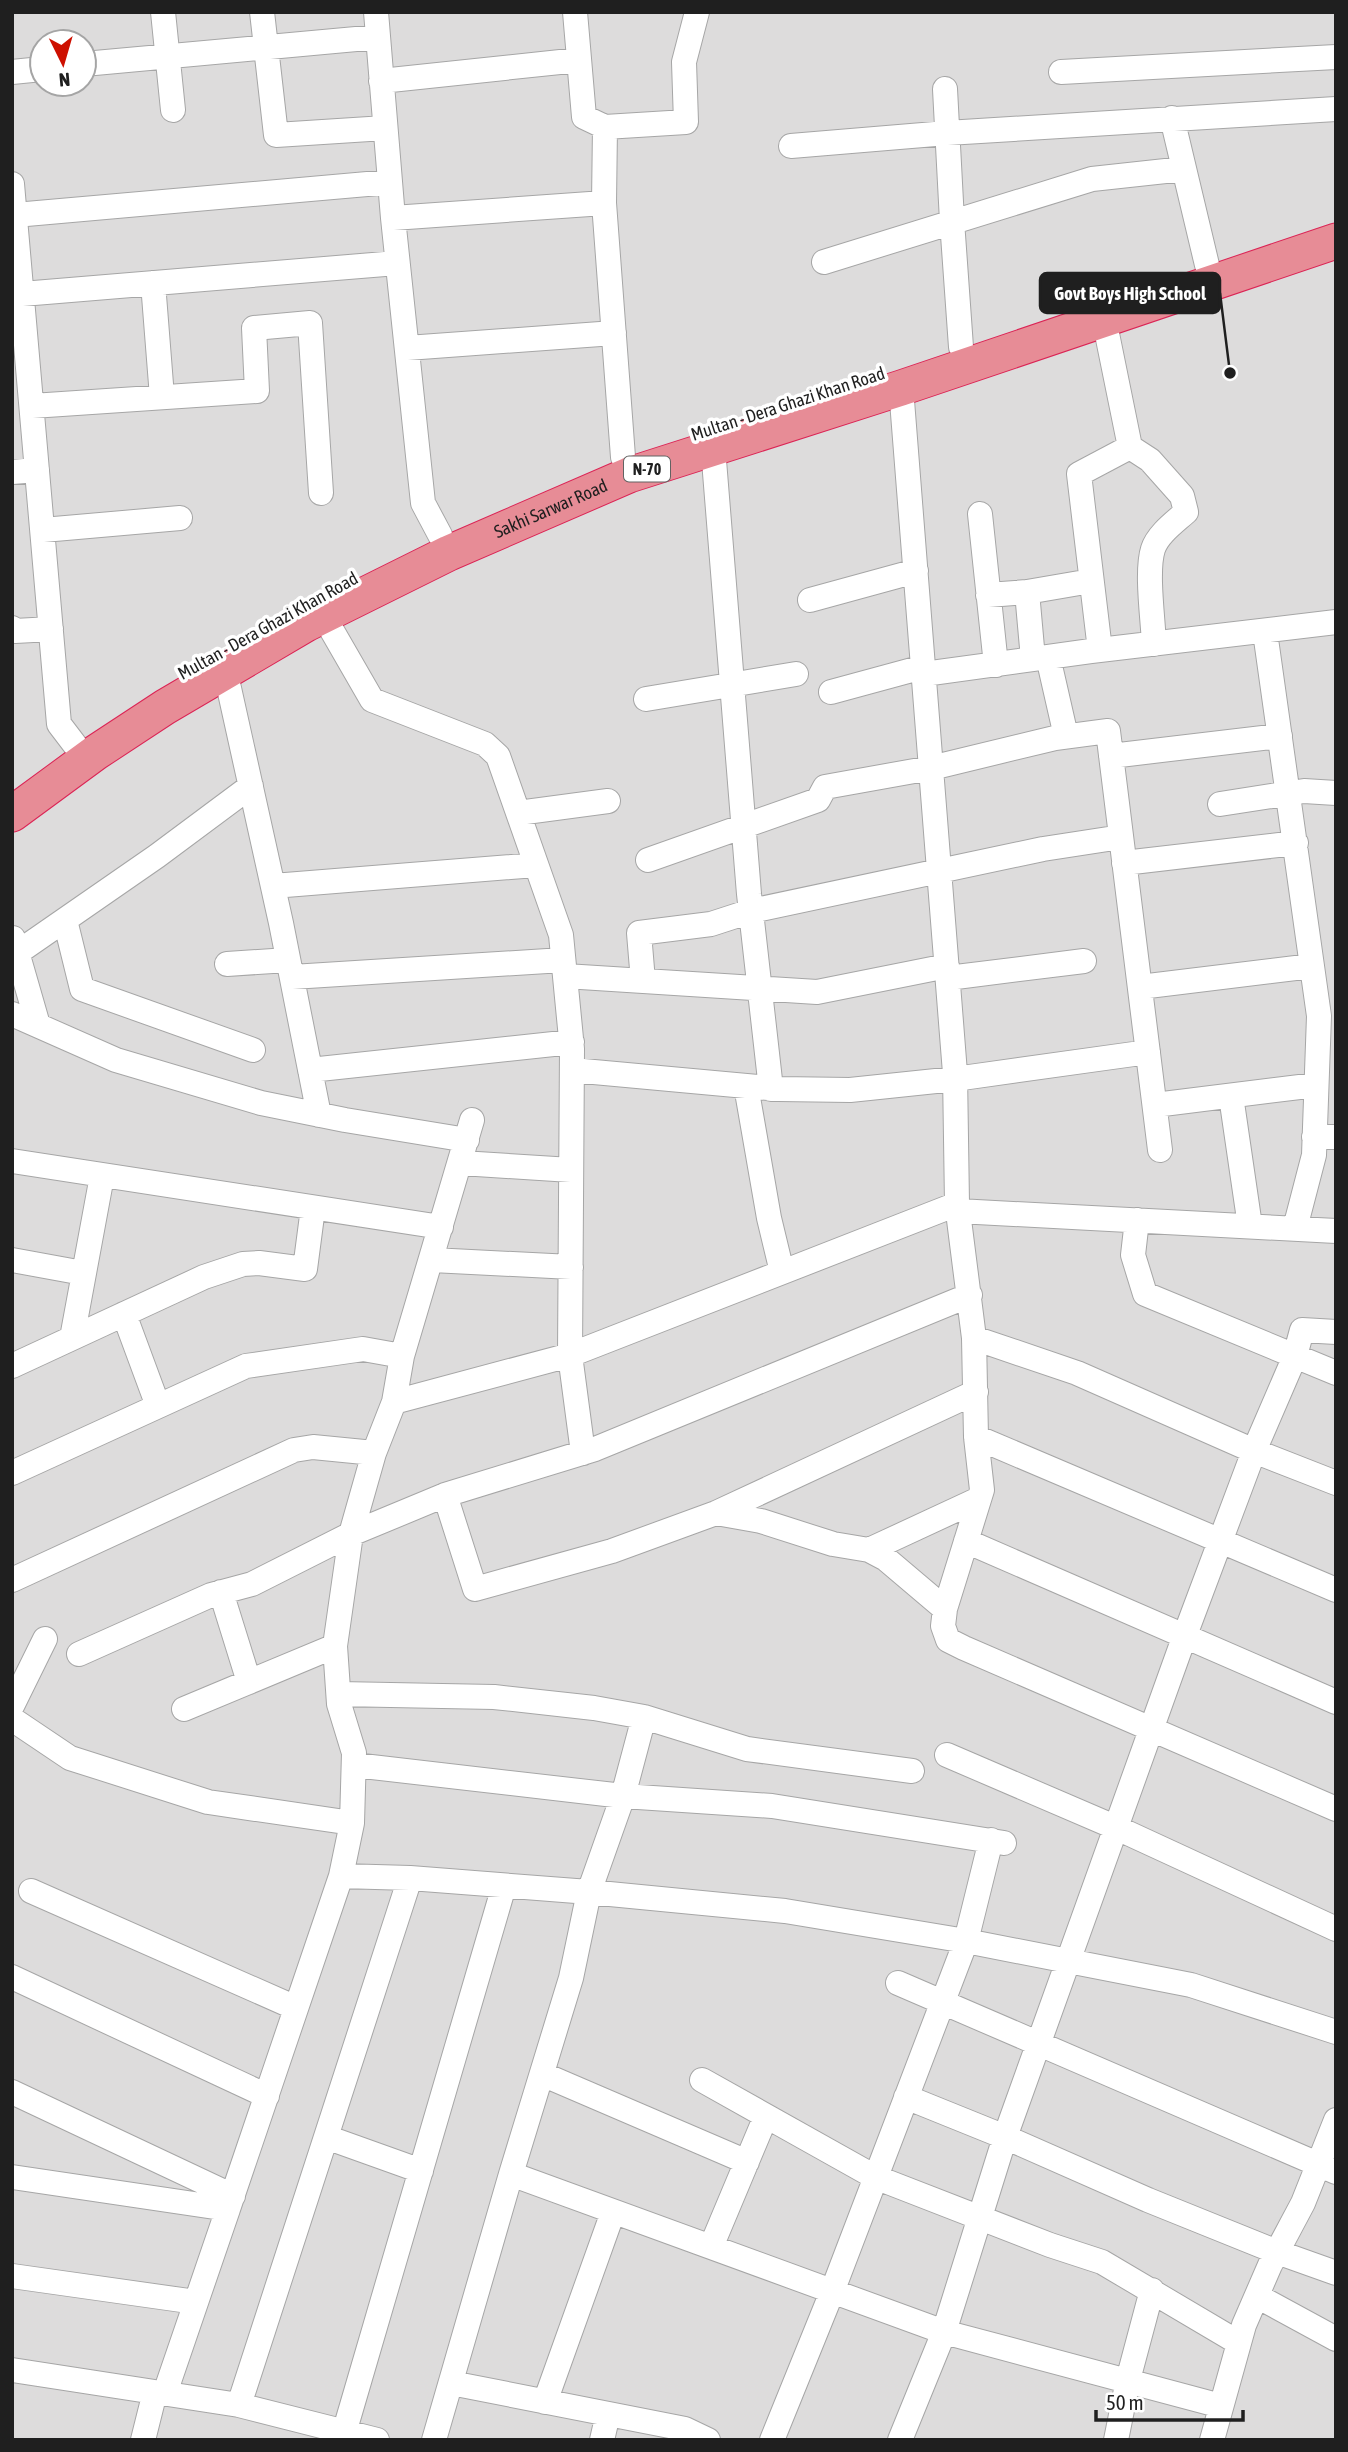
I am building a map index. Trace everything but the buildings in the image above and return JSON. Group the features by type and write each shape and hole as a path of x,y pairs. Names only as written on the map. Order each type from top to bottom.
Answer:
{"highway":[{"name":"Multan - Dera Ghazi Khan Road","path":"12,789 75,745 159,698 270,620 440,535 626,466 961,348 1336,222"},
{"name":"Sakhi Sarwar Road","path":"12,814 95,753 159,698 225,670 323,615 626,466 713,448 901,388 1336,241"}],"street":[{"path":"163,12 173,110"},
{"path":"262,12 276,135 385,128"},
{"path":"575,12 584,117 605,127 686,122 684,62 697,12"},
{"path":"98,63 264,47 377,24 397,263 423,503 440,535"},
{"path":"1061,72 1336,58"},
{"path":"381,80 579,60"},
{"path":"945,89 951,221 961,348"},
{"path":"791,146 947,132 1336,109"},
{"path":"1172,118 1207,265"},
{"path":"605,127 604,203 626,466"},
{"path":"824,262 1092,179 1184,169"},
{"path":"15,215 390,182"},
{"path":"12,184 15,254 22,294 60,724 75,745"},
{"path":"393,218 604,203"},
{"path":"22,294 397,263"},
{"path":"153,283 162,397"},
{"path":"1104,319 1130,447 1150,460 1182,496 1186,512 1167,528 1153,548 1151,567 1154,644"},
{"path":"32,406 257,390 254,328 310,323 321,493"},
{"path":"407,348 614,334"},
{"path":"901,388 940,873 955,1079 958,1207 974,1338 976,1437 982,1490 945,1609 943,1626 948,1640 1336,1809"},
{"path":"1100,650 1079,474 1130,447"},
{"path":"713,448 751,911 771,1089"},
{"path":"12,472 37,470"},
{"path":"980,514 996,664"},
{"path":"43,530 180,518"},
{"path":"810,600 916,571"},
{"path":"988,595 1027,592 1091,581"},
{"path":"1027,592 1041,658 1066,736"},
{"path":"323,615 372,700 485,744 498,756 561,935 572,1042 570,1354 583,1453"},
{"path":"831,692 923,671 1336,622"},
{"path":"12,628 15,631 51,629"},
{"path":"1265,632 1312,966 1328,1026 1315,1085 1325,1137 1314,1155 1294,1228"},
{"path":"225,670 273,886 319,1115"},
{"path":"646,699 796,674"},
{"path":"648,860 818,800 825,787 931,768 1066,736 1108,731 1160,1150"},
{"path":"1111,756 1280,736"},
{"path":"38,1025 15,945 65,920 251,786"},
{"path":"1220,804 1304,791 1336,793"},
{"path":"518,813 608,801"},
{"path":"643,981 639,933 711,924 751,911 1043,849 1121,837"},
{"path":"1124,863 1296,843"},
{"path":"273,886 536,865"},
{"path":"65,920 82,989 253,1050"},
{"path":"227,964 290,968 564,968 643,981 817,992 947,972 1084,961"},
{"path":"1140,987 1312,966"},
{"path":"12,1014 116,1060 261,1103 467,1141 571,1170"},
{"path":"310,1070 572,1042"},
{"path":"572,1070 771,1089 850,1090 955,1079 1148,1052"},
{"path":"1155,1105 1315,1085"},
{"path":"746,1086 769,1218 782,1272"},
{"path":"1231,1096 1250,1226"},
{"path":"143,2440 196,2302 341,1876 352,1823 354,1753 339,1704 335,1646 351,1534 374,1453 394,1402 402,1356 467,1141"},
{"path":"12,1161 441,1227"},
{"path":"72,1338 102,1176"},
{"path":"394,1402 570,1354 958,1207 1336,1231"},
{"path":"12,1366 205,1277 243,1264 259,1263 305,1269 313,1208"},
{"path":"1137,1220 1133,1255 1145,1294 1336,1373"},
{"path":"12,1260 83,1273"},
{"path":"432,1260 570,1267"},
{"path":"79,1654 166,1614 221,1592 251,1584 351,1534 445,1495 583,1453 970,1295"},
{"path":"124,1314 158,1406"},
{"path":"900,2440 944,2332 1005,2137 1254,1451 1296,1356 1302,1330 1336,1332"},
{"path":"974,1338 1077,1373 1254,1451 1336,1483"},
{"path":"12,1473 246,1366 363,1349 402,1356"},
{"path":"445,1495 475,1590 611,1551 716,1513 976,1392"},
{"path":"976,1437 1336,1590"},
{"path":"12,1580 294,1450 313,1447 374,1453"},
{"path":"869,1550 979,1499"},
{"path":"716,1513 761,1521 833,1544 869,1550 886,1559 945,1609"},
{"path":"966,1541 1336,1702"},
{"path":"221,1592 249,1682"},
{"path":"12,1706 45,1639"},
{"path":"184,1709 335,1646"},
{"path":"338,1695 494,1697 594,1708 644,1717 747,1749 912,1771"},
{"path":"434,2440 571,1979 589,1892 623,1796 644,1717"},
{"path":"12,1719 70,1758 208,1802 352,1823"},
{"path":"947,1755 1117,1828 1336,1929"},
{"path":"354,1765 623,1796 772,1805 997,1841 966,1941 832,2292 772,2440"},
{"path":"341,1876 410,1878 589,1892 785,1911 966,1941 1191,1985 1336,2032"},
{"path":"239,2405 410,1878"},
{"path":"344,2433 504,1886"},
{"path":"31,1891 296,2008"},
{"path":"12,1977 267,2096"},
{"path":"898,1983 1327,2169"},
{"path":"542,2074 747,2162"},
{"path":"702,2080 876,2177 1102,2262 1239,2343"},
{"path":"12,2092 230,2202"},
{"path":"906,2097 1148,2200 1336,2273"},
{"path":"710,2248 766,2116"},
{"path":"1212,2440 1239,2343 1257,2296 1303,2203 1327,2169 1336,2120"},
{"path":"326,2137 421,2171"},
{"path":"511,2174 944,2332 1221,2406"},
{"path":"12,2177 230,2202"},
{"path":"545,2402 613,2212"},
{"path":"12,2276 196,2302"},
{"path":"1116,2440 1128,2381 1152,2290"},
{"path":"1257,2296 1336,2339"},
{"path":"12,2370 239,2405 377,2440"},
{"path":"451,2384 685,2429 708,2440"},
{"path":"602,2440 608,2414"}],"shaded area":[{"path":"12,12 1336,12 1336,2440 12,2440"}],"place":[{"name":"Govt Boys High School","path":"1230,373"}]}
